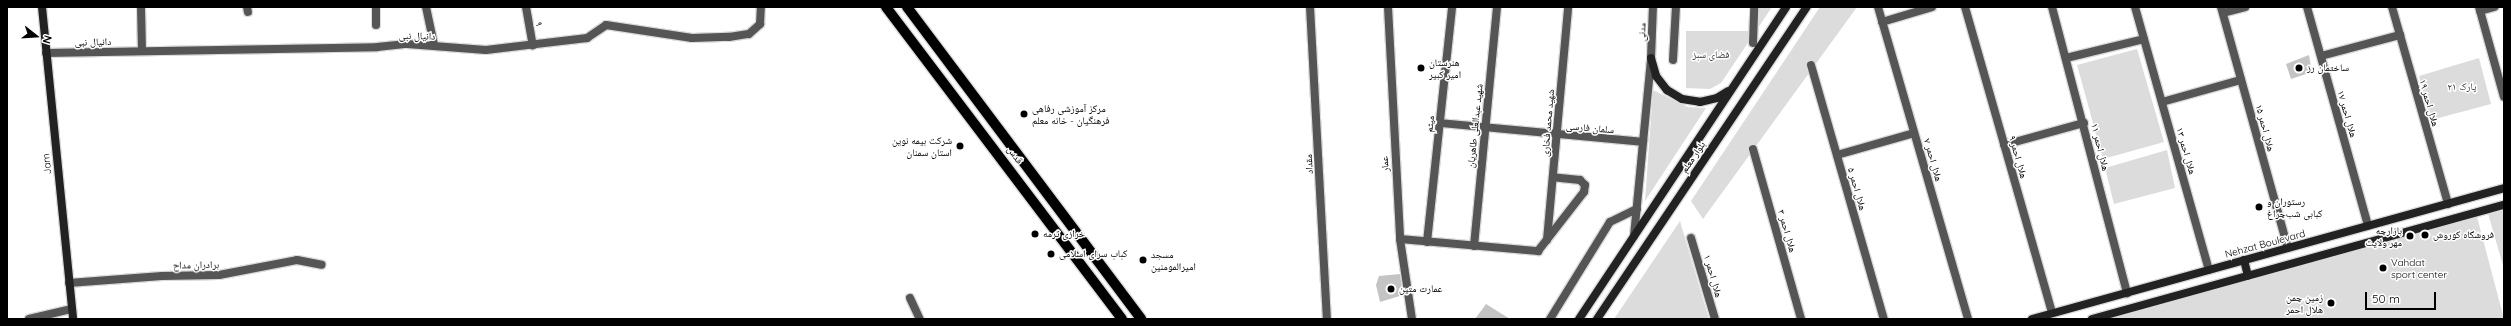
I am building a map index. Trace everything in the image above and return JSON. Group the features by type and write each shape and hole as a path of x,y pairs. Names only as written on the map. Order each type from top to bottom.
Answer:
{"main road":[{"name":"Jam","path":"42,7 73,319"},
{"name":"قدس","path":"886,7 1122,319"},
{"name":"قدس","path":"907,7 1141,319"},
{"name":"بلوار معلم","path":"1579,319 1786,7"},
{"name":"بلوار معلم","path":"1597,319 1807,7"},
{"path":"1651,58 1660,80 1667,90 1682,99 1700,102 1717,98 1732,88"},
{"name":"Nehzat Boulevard","path":"2032,319 2504,188"},
{"path":"2092,319 2504,205"},
{"path":"2244,260 2248,276"}],"street":[{"path":"141,7 142,51"},
{"path":"376,7 376,25"},
{"path":"426,7 434,45"},
{"name":"۹","path":"526,7 533,45"},
{"name":"دانیال نبی","path":"46,53 434,45 486,50 587,38 606,25 692,38 730,37 749,34 760,24 761,7"},
{"name":"مقداد","path":"1310,7 1327,319"},
{"name":"عمار","path":"1388,7 1400,238 1412,319"},
{"name":"میثم","path":"1427,242 1452,7"},
{"name":"شهید عبدالعلی طاهریان","path":"1474,246 1497,7"},
{"name":"شهید محمد فخاری","path":"1547,241 1568,7"},
{"name":"مدنی","path":"1634,236 1651,58 1653,7"},
{"path":"1673,60 1676,7"},
{"path":"1753,43 1754,7"},
{"name":"هلال احمر ۷","path":"1878,7 1968,319"},
{"path":"1882,22 1932,7"},
{"name":"هلال احمر ۹","path":"1965,7 2052,313"},
{"name":"هلال احمر ۱۱","path":"2052,7 2084,123 2127,292"},
{"name":"هلال احمر ۱۳","path":"2135,7 2209,270"},
{"path":"2222,10 2245,7"},
{"name":"هلال احمر ۱۷","path":"2307,7 2368,226"},
{"name":"هلال احمر ۱۹","path":"2392,7 2448,204"},
{"path":"2494,7 2479,9 2504,97"},
{"name":"هلال احمر ۱۵","path":"2222,10 2288,248"},
{"path":"2321,56 2400,35"},
{"path":"2066,58 2144,39"},
{"name":"هلال احمر ۵","path":"1811,65 1884,319"},
{"path":"2162,102 2242,80"},
{"name":"سلمان فارسی","path":"1440,123 1643,142"},
{"path":"2004,145 2084,123"},
{"path":"1837,155 1914,133"},
{"name":"هلال احمر ۳","path":"1753,149 1801,319"},
{"path":"1400,238 1532,252 1542,248 1584,192 1585,184 1580,180 1553,177"},
{"path":"1550,319 1610,222 1637,209"},
{"name":"هلال احمر ۱","path":"1691,238 1715,319"},
{"name":"برادران مداح","path":"69,283 162,276 219,275 297,260 322,265"},
{"path":"910,298 920,319"},
{"path":"29,319 71,309"}],"green space":[{"name":"فضای سبز","path":"1753,7 1772,7 1721,83 1710,89 1686,88 1686,31 1752,31"},
{"path":"1820,7 1857,7 1703,219 1691,201"},
{"path":"2137,49 2164,142 2103,159 2077,65"},
{"name":"پارک ۲۱","path":"2479,58 2491,104 2431,120 2419,76"},
{"path":"1653,90 1688,107 1706,108 1645,201"},
{"path":"2167,150 2175,188 2114,204 2105,168"},
{"path":"2504,207 2504,269 2487,210"},
{"name":"Vahdat sport center","path":"2476,213 2504,319 2092,319"},
{"path":"1680,221 1709,319 1614,319"}],"building":[{"name":"ساختمان رز","path":"2309,55 2312,72 2291,79 2286,64"},
{"name":"عمارت متین","path":"1400,274 1403,295 1380,302 1376,285 1379,276"},
{"path":"1486,304 1510,319 1475,319"}],"place":[{"name":"هنرستان امیر کبیر","path":"1421,68"},
{"name":"ساختمان رز","path":"2299,68"},
{"name":"مرکز آموزشی رفاهی فرهنگیان - خانه معلم","path":"1024,114"},
{"name":"شرکت بیمه نوین استان سمنان","path":"960,146"},
{"name":"رستوران و کبابی شب‌چراغ","path":"2259,207"},
{"name":"خرازی ترمه","path":"1035,234"},
{"name":"فروشگاه کوروش","path":"2425,235"},
{"name":"بازارچه مهر ولایت","path":"2410,236"},
{"name":"کباب سرای اسلامی","path":"1051,254"},
{"name":"مسجد امیرالمومنین","path":"1143,260"},
{"name":"Vahdat sport center","path":"2383,268"},
{"name":"عمارت متین","path":"1391,289"},
{"name":"زمین چمن هلال احمر","path":"2331,303"}]}
